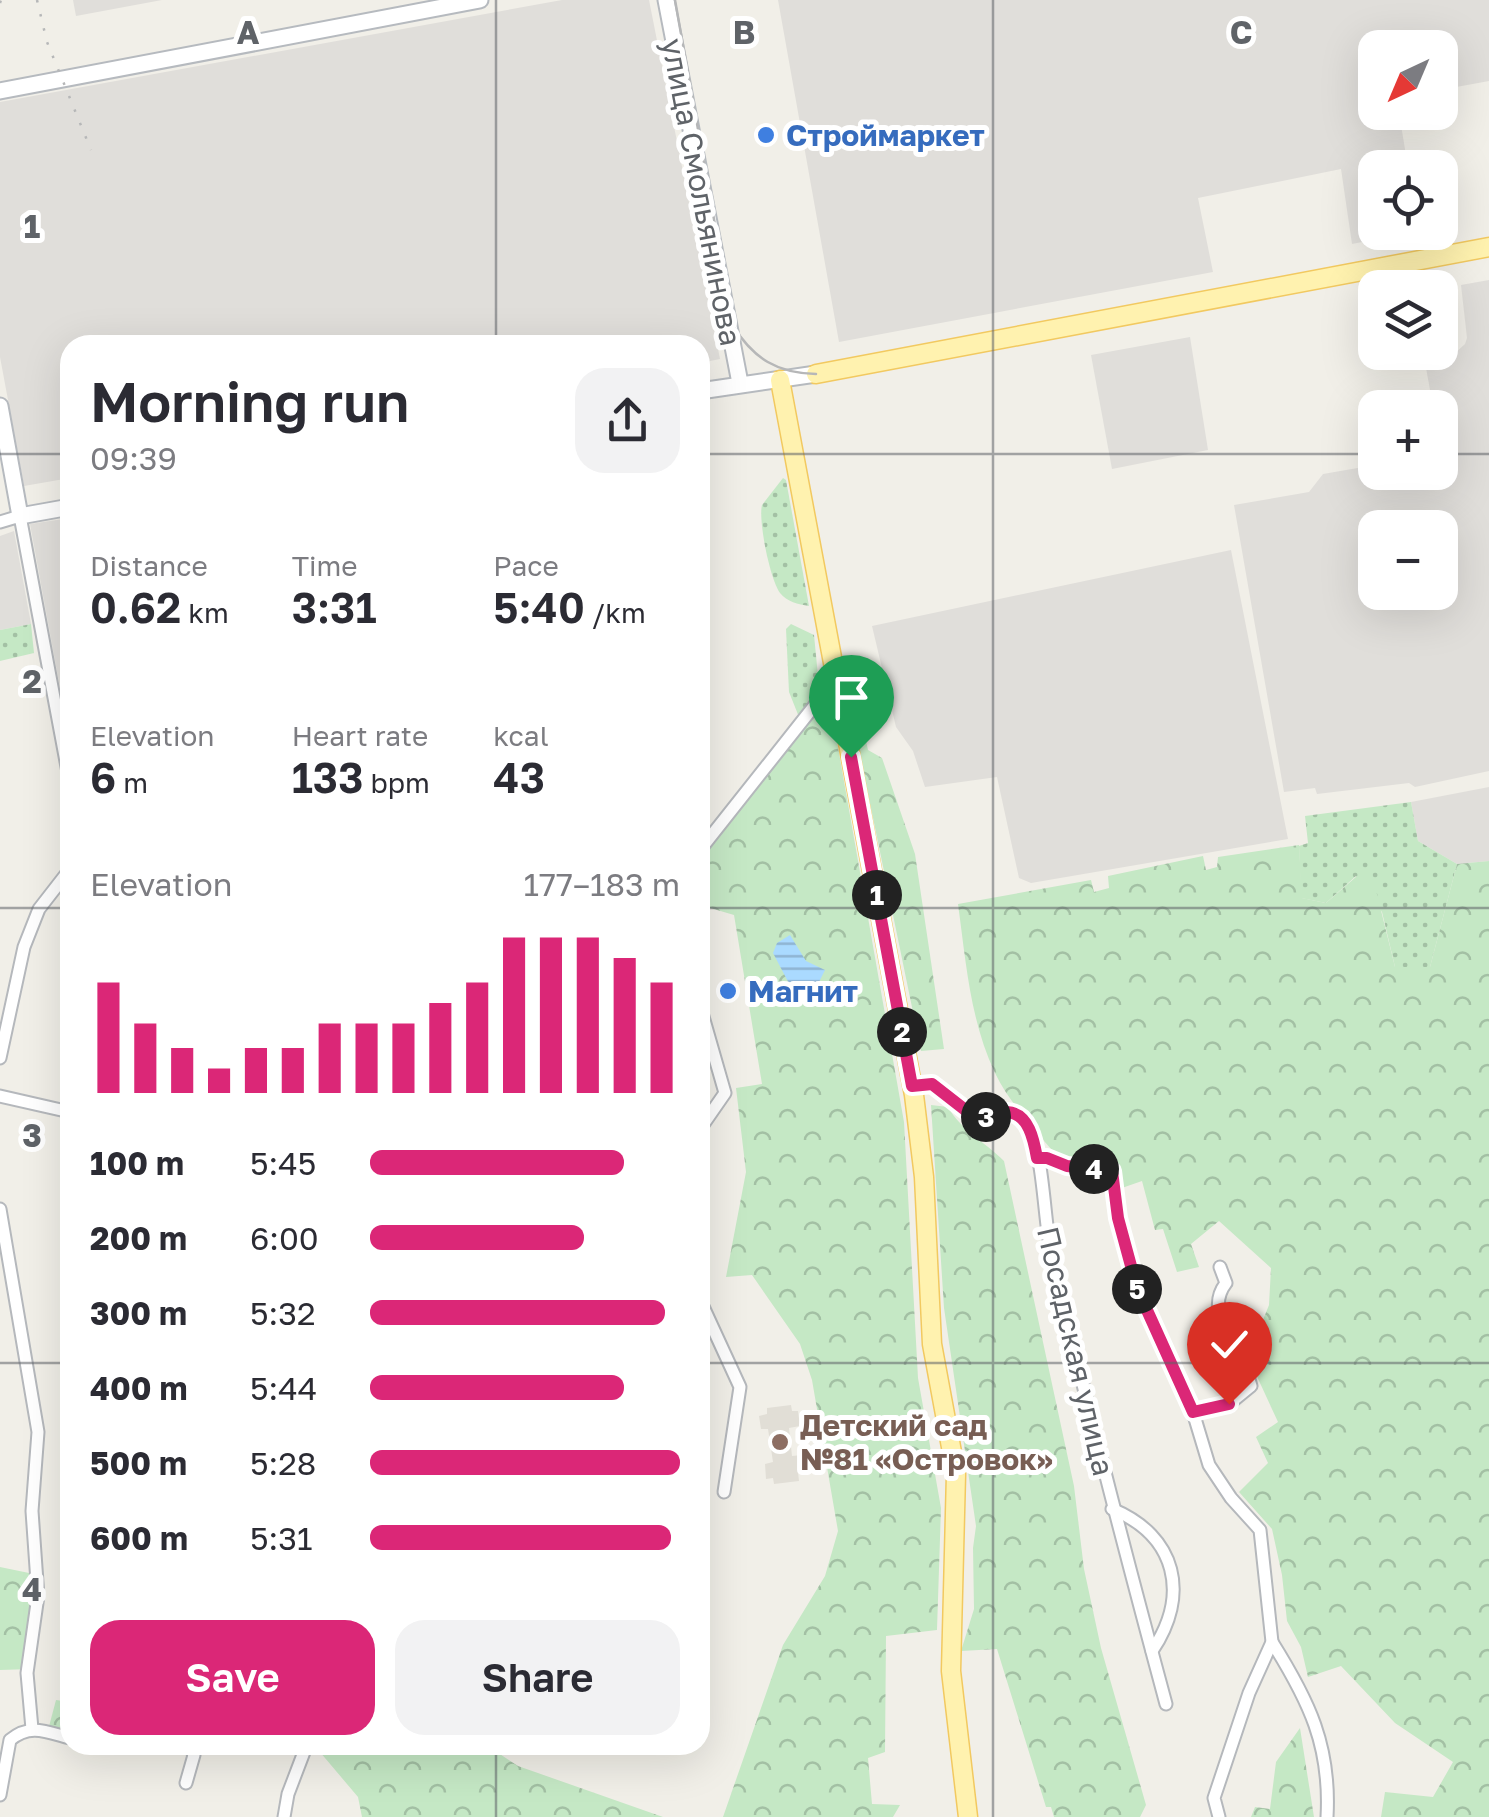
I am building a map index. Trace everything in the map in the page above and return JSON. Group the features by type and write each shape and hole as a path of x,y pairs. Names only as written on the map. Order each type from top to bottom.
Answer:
{"main road":[{"path":"816,374 1489,247"},
{"path":"780,380 912,1086 924,1178 932,1344 956,1474 950,1671 968,1817"}],"street":[{"path":"0,91 480,0"},
{"name":"улица Смольянинова","path":"666,0 740,383"},
{"path":"710,388 816,374"},
{"path":"0,406 60,730"},
{"path":"0,522 60,509"},
{"path":"710,837 822,696 826,684 836,678"},
{"path":"0,1058 24,947 40,908 60,881"},
{"path":"710,1041 725,1093 710,1115"},
{"name":"Посадская улица","path":"912,1086 932,1084 973,1116 1016,1114 1030,1130 1049,1240 1112,1509 1166,1704"},
{"path":"0,1096 60,1110"},
{"path":"1037,1158 1112,1171 1118,1218 1137,1288 1193,1412 1209,1464 1260,1530 1272,1642 1311,1710 1321,1738 1327,1817"},
{"path":"0,1209 38,1432 32,1511 38,1596 27,1674 32,1728"},
{"path":"1193,1412 1229,1404 1252,1386 1236,1334 1230,1331 1217,1305 1217,1296 1226,1284 1220,1267"},
{"path":"710,1322 740,1386 724,1492"},
{"path":"1112,1509 1146,1527 1170,1563 1175,1588 1167,1628 1152,1651"},
{"path":"1220,1817 1214,1798 1272,1642"},
{"path":"0,1793 10,1740 21,1730 32,1728 60,1735"},
{"path":"186,1783 194,1755"},
{"path":"284,1817 303,1755"}],"shaded area":[{"path":"73,0 162,0 76,16"},
{"path":"562,0 649,0 720,359 710,361 710,335 60,335 60,480 24,486 0,357 0,102"},
{"path":"778,0 1489,0 1489,81 1458,87 1458,30 1358,30 1358,130 1402,130 1405,150 1358,150 1358,243 1352,244 1341,169 1198,198 1213,272 839,342"},
{"path":"1489,280 1489,771 1415,787 1409,783 1317,794 1315,788 1284,792 1234,505 1309,492 1323,474 1358,468 1358,490 1458,490 1458,390 1430,390 1426,370 1458,370 1458,350 1467,338 1461,285"},
{"path":"1190,337 1208,450 1112,469 1091,355"},
{"path":"60,520 60,688 30,524"},
{"path":"14,531 31,624 0,630 0,536"},
{"path":"1231,550 1288,839 1031,883 1019,878 997,777 925,787 913,751 896,727 872,626"},
{"path":"1489,787 1489,861 1457,864 1418,841 1411,802"},
{"name":"Детский сад №81 «Островок»","path":"791,1405 792,1411 798,1411 800,1426 789,1428 792,1456 802,1455 804,1471 798,1472 799,1481 774,1484 773,1478 766,1479 765,1464 773,1462 768,1429 761,1429 759,1416 767,1414 767,1408"}],"green space":[{"path":"783,478 809,606 789,601 780,593 766,550 762,505"},
{"path":"31,624 34,653 0,661 0,630"},
{"path":"791,624 814,635 819,686 799,717 789,692 786,629"},
{"path":"843,672 852,675 868,750 882,758 915,854 944,1049 921,1051"},
{"path":"829,696 904,1122 918,1378 941,1508 937,1630 886,1636 885,1752 868,1758 872,1804 900,1805 893,1817 723,1817 783,1645 825,1576 838,1531 812,1380 800,1344 752,1275 726,1277 746,1172 736,1088 762,1084 734,915 710,908 710,849 733,810"},
{"path":"1411,802 1418,841 1457,864 1430,967 1395,967 1382,912 1356,876 1326,903 1301,898 1299,846 1308,843 1305,816"},
{"path":"1299,845 1302,898 1326,903 1357,876 1372,874 1395,967 1430,967 1457,864 1489,861 1489,1817 1381,1817 1385,1792 1433,1797 1453,1762 1395,1723 1341,1666 1308,1677 1301,1647 1287,1621 1272,1529 1239,1492 1268,1463 1256,1437 1278,1422 1248,1357 1269,1305 1271,1268 1219,1221 1191,1244 1199,1267 1177,1272 1163,1229 1155,1230 1142,1181 1119,1189 1116,1165 1062,1162 1017,1108 987,1053 970,990 958,904 1091,880 1094,892 1109,888 1108,876 1203,856 1206,870 1217,867 1218,857"},
{"path":"931,1105 948,1107 966,1129 1004,1161 1074,1486 1084,1569 1101,1648 1146,1805 1140,1817 1054,1817 1051,1807 1046,1807 997,1649 961,1651 974,1609 976,1526 944,1308"},
{"path":"0,1567 29,1573 32,1669 0,1670"},
{"path":"56,1700 60,1701 60,1739 47,1734"},
{"path":"1300,1728 1314,1817 1251,1817 1255,1807 1270,1809 1276,1762"},
{"path":"322,1755 501,1755 518,1766 663,1817 362,1817 358,1797"}],"water":[{"path":"790,935 806,961 825,970 817,986 794,993 773,953 777,943"}],"tram line":[{"path":"675,0 733,326 749,347 768,362 790,371 816,374"}],"railway":[{"path":"37,0 47,42 91,150"}],"place":[{"name":"Строймаркет","path":"766,135"},
{"name":"Магнит","path":"728,991"},
{"name":"Детский сад №81 «Островок»","path":"780,1442"}],"route":[{"path":"851,757 912,1086 932,1084 973,1116 1016,1114 1030,1130 1037,1158 1112,1171 1118,1218 1137,1288 1193,1412 1229,1404"}]}
